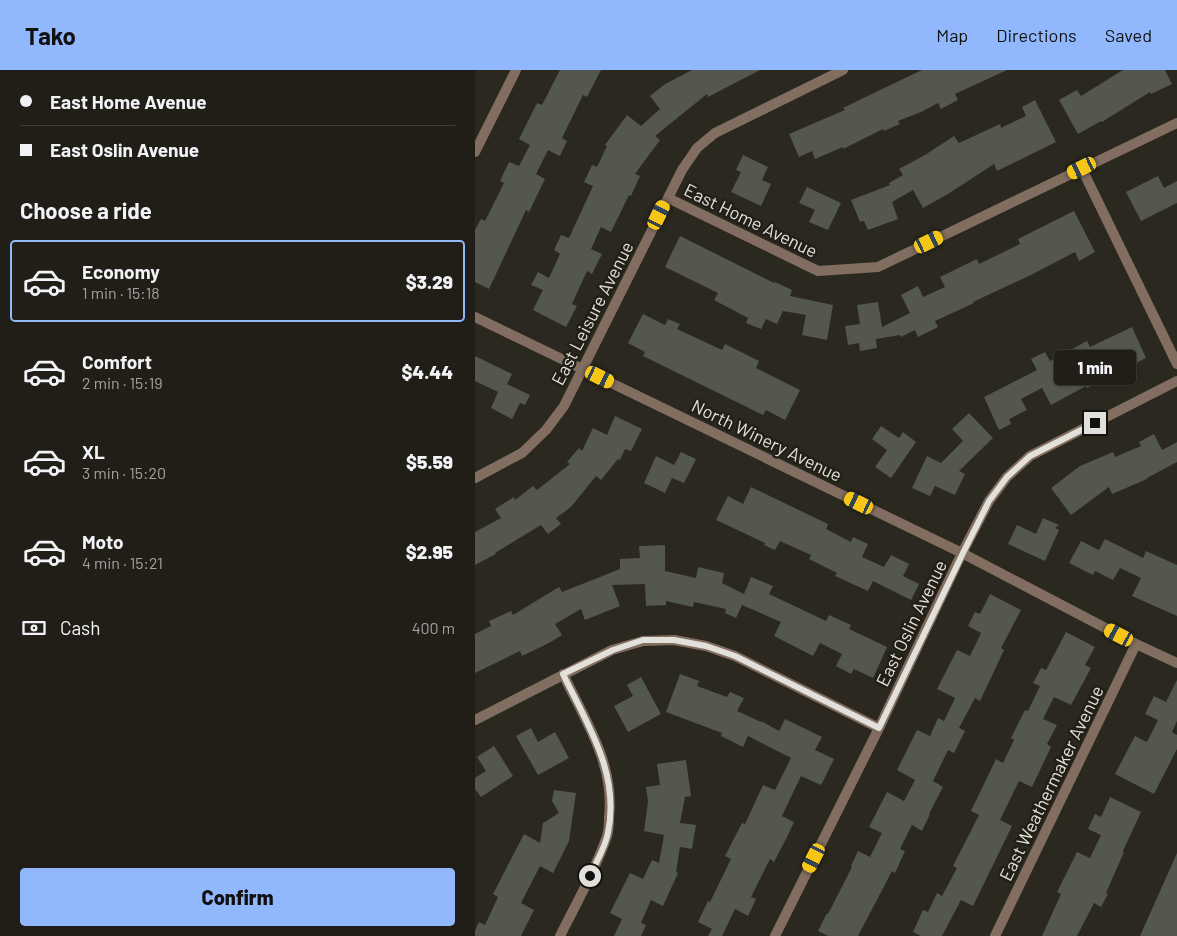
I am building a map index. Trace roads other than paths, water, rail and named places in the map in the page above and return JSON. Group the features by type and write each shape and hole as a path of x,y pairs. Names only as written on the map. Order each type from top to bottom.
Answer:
{"street":[{"path":"475,152 516,70"},
{"name":"East Leisure Avenue","path":"475,478 522,454 546,430 564,406 667,198 682,170 697,148 715,132 843,70"},
{"name":"East Home Avenue","path":"667,198 818,271 878,267 1177,123"},
{"path":"1082,168 1177,364"},
{"name":"North Winery Avenue","path":"475,317 963,553 1136,644 1177,663"},
{"name":"East Oslin Avenue","path":"775,936 879,728 989,501 1007,477 1030,456 1177,381"},
{"path":"475,720 613,650 643,640 674,640 706,646 735,656 879,728"},
{"name":"East Weathermaker Avenue","path":"995,936 1136,644"},
{"path":"560,936 608,834 611,804 608,776 599,748 563,674"}]}
